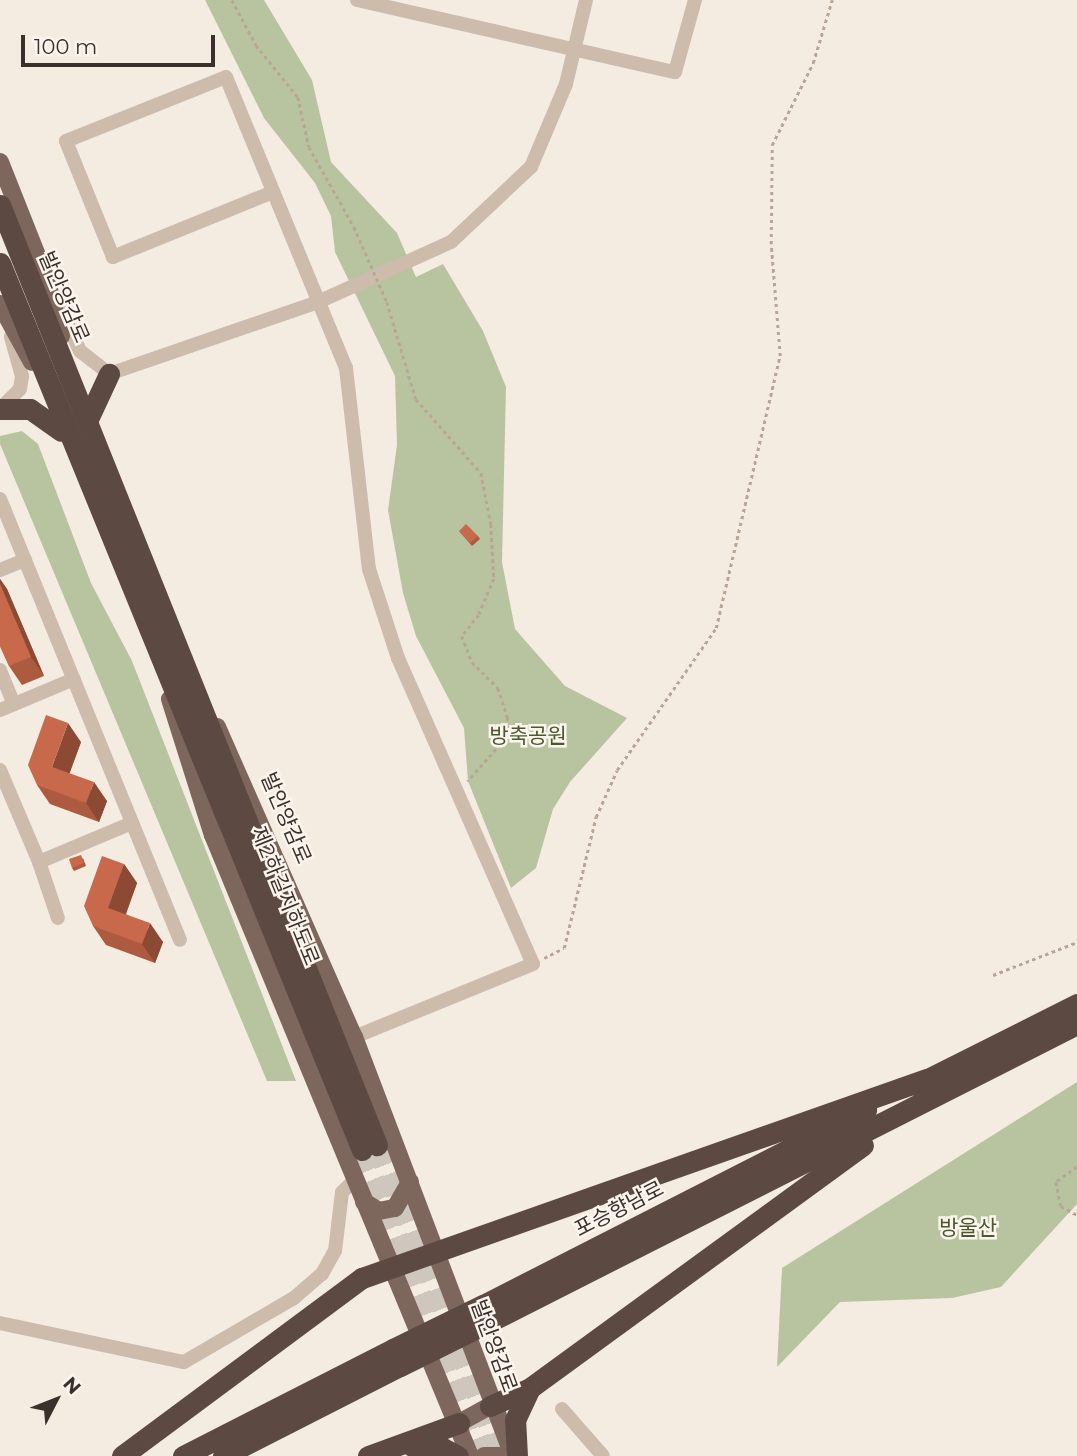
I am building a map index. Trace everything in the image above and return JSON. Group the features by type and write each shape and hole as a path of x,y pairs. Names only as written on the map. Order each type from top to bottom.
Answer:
{"highway":[{"name":"발안양감로","path":"0,205 68,367 193,688"},
{"path":"0,263 46,387 161,662"},
{"path":"88,419 109,374"},
{"path":"1,409 30,409 66,436"},
{"name":"제2하길지하도로","path":"161,662 370,1147 193,688"},
{"name":"포승향남로","path":"487,1313 926,1080 1077,1004"},
{"name":"포승향남로","path":"183,1456 397,1358 911,1110 1077,1024"},
{"path":"122,1456 362,1278 432,1249 926,1080"},
{"path":"490,1406 530,1388 911,1110"},
{"name":"포승향남로","path":"223,1456 397,1358"},
{"path":"515,1456 515,1420 530,1388"},
{"path":"368,1456 400,1447 459,1423"},
{"path":"400,1447 441,1447 458,1456"}],"main road":[{"path":"0,162 46,278 68,367"},
{"path":"0,304 46,387"},
{"path":"161,662 184,755 214,835 364,1202 459,1423 470,1456"},
{"name":"발안양감로","path":"193,688 230,749 354,1037 410,1182 490,1406 515,1456"},
{"path":"364,1202 379,1211 395,1208 410,1182"},
{"path":"459,1423 490,1406"},
{"path":"484,1456 507,1456"}],"street":[{"path":"357,0 675,72 695,0"},
{"path":"46,278 80,351 109,374 318,302 451,242 479,220 531,167 566,84 586,0"},
{"path":"273,192 113,257 66,141 226,77 346,368 369,569 398,658 533,964 354,1037"},
{"path":"0,312 22,376 20,389 1,409"},
{"path":"0,499 180,940"},
{"path":"0,570 25,560"},
{"path":"0,670 7,707 74,679"},
{"path":"0,770 39,862 58,918"},
{"path":"39,862 132,823"},
{"path":"0,1323 184,1362 294,1298 322,1274 335,1251 342,1192 356,1179"},
{"path":"562,1409 603,1456"}],"path":[{"path":"232,0 256,45 298,97 309,147 354,227 387,302 416,399 481,473 489,511 494,579 479,615 462,636 472,662 498,688 508,718 501,744 468,781"},
{"path":"533,964 564,948 596,817 617,770 716,628 780,356 771,244 772,145 813,63 832,0"},
{"path":"993,975 1077,942"},
{"path":"1077,1167 1056,1182 1061,1206 1077,1215"}],"green space":[{"name":"방축공원","path":"205,0 264,0 312,80 331,162 397,233 416,277 443,264 483,331 506,387 502,562 515,629 565,686 627,718 570,782 553,809 536,868 511,888 468,781 464,728 416,636 403,593 388,510 397,445 395,376 335,252 331,216 315,183 264,118"},
{"path":"22,431 38,444 91,583 132,661 296,1081 267,1081 0,444 0,436"},
{"name":"방울산","path":"1077,1082 1077,1204 1001,1287 952,1298 840,1302 777,1367 782,1268"}],"building":[{"path":"466,524 478,536 470,543 459,531"},
{"path":"0,584 31,657 9,666 0,646"},
{"path":"46,715 68,723 52,767 94,782 86,803 37,785 28,765"},
{"path":"81,855 84,863 72,868 69,859"},
{"path":"102,856 124,864 108,908 150,923 142,944 93,926 84,906"}],"tunnel":[{"path":"377,1145 502,1456"},
{"path":"362,1150 486,1456"}]}
